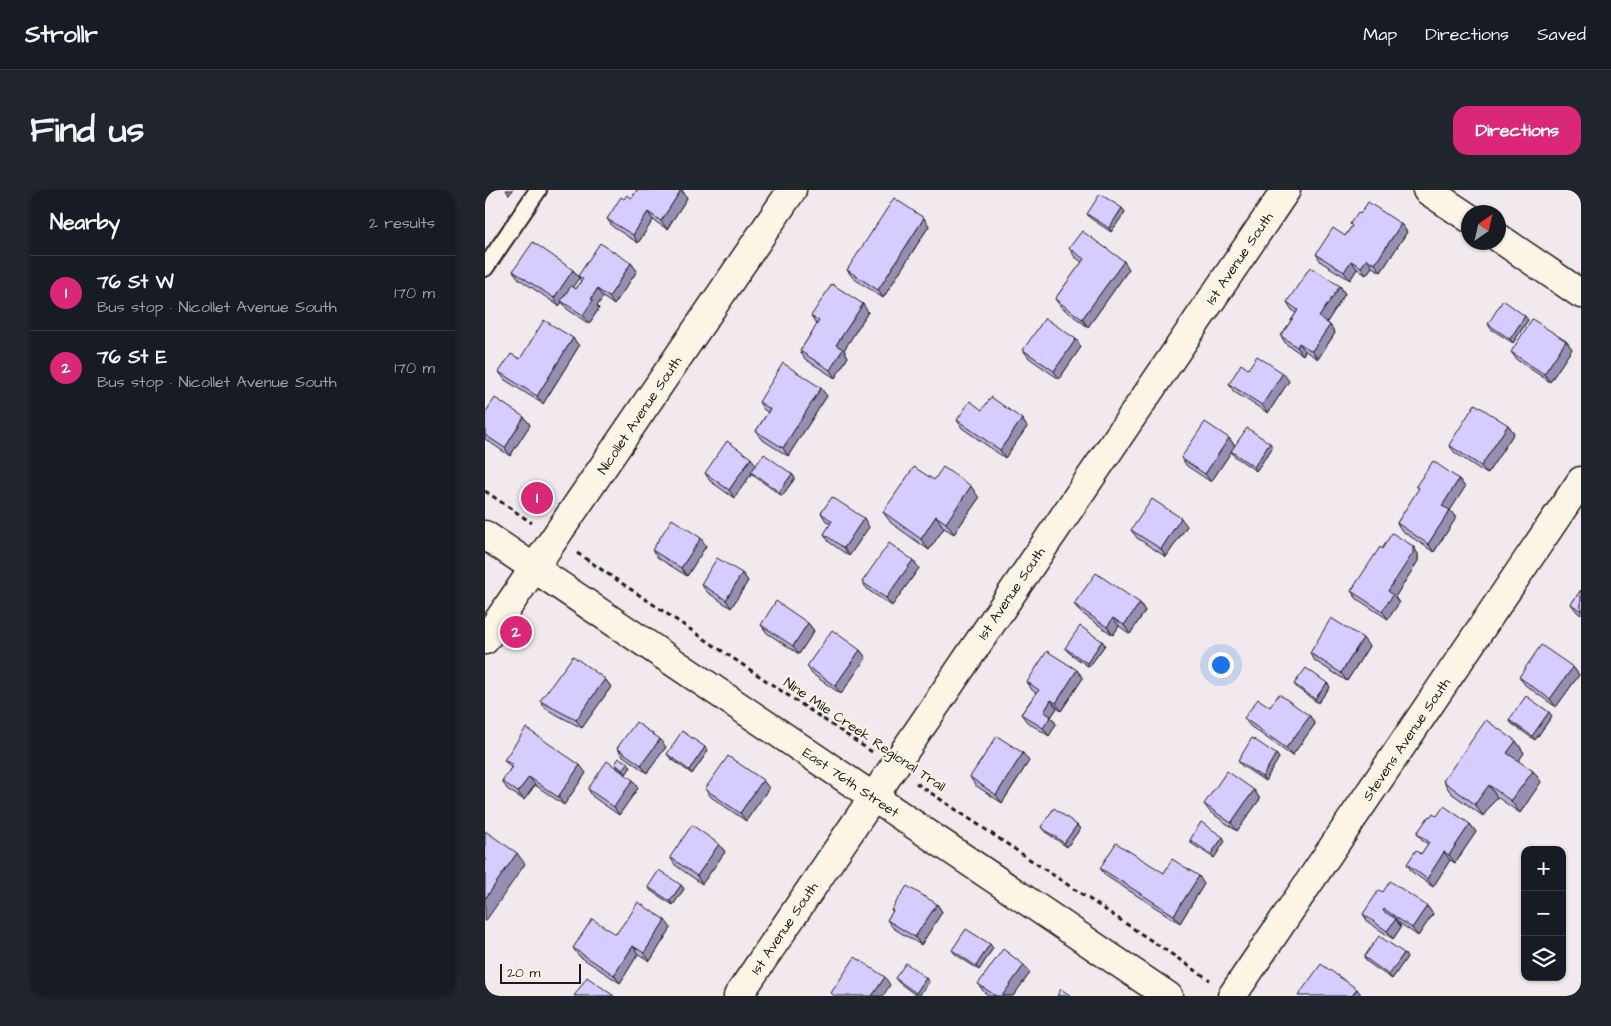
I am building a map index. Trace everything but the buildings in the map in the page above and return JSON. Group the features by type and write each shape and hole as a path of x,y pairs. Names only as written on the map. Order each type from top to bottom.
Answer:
{"street":[{"name":"Nicollet Avenue South","path":"485,640 793,190"},
{"name":"1st Avenue South","path":"738,996 1285,190"},
{"path":"1427,190 1461,213"},
{"path":"1506,243 1581,294"},
{"name":"Stevens Avenue South","path":"1232,996 1581,482"},
{"name":"East 76th Street","path":"485,535 1168,996"}],"lane":[{"path":"485,268 538,190"}],"path":[{"name":"Nine Mile Creek Regional Trail","path":"485,491 1232,996"}],"place":[{"name":"76 St W","path":"537,498"},
{"name":"76 St E","path":"516,632"}]}
